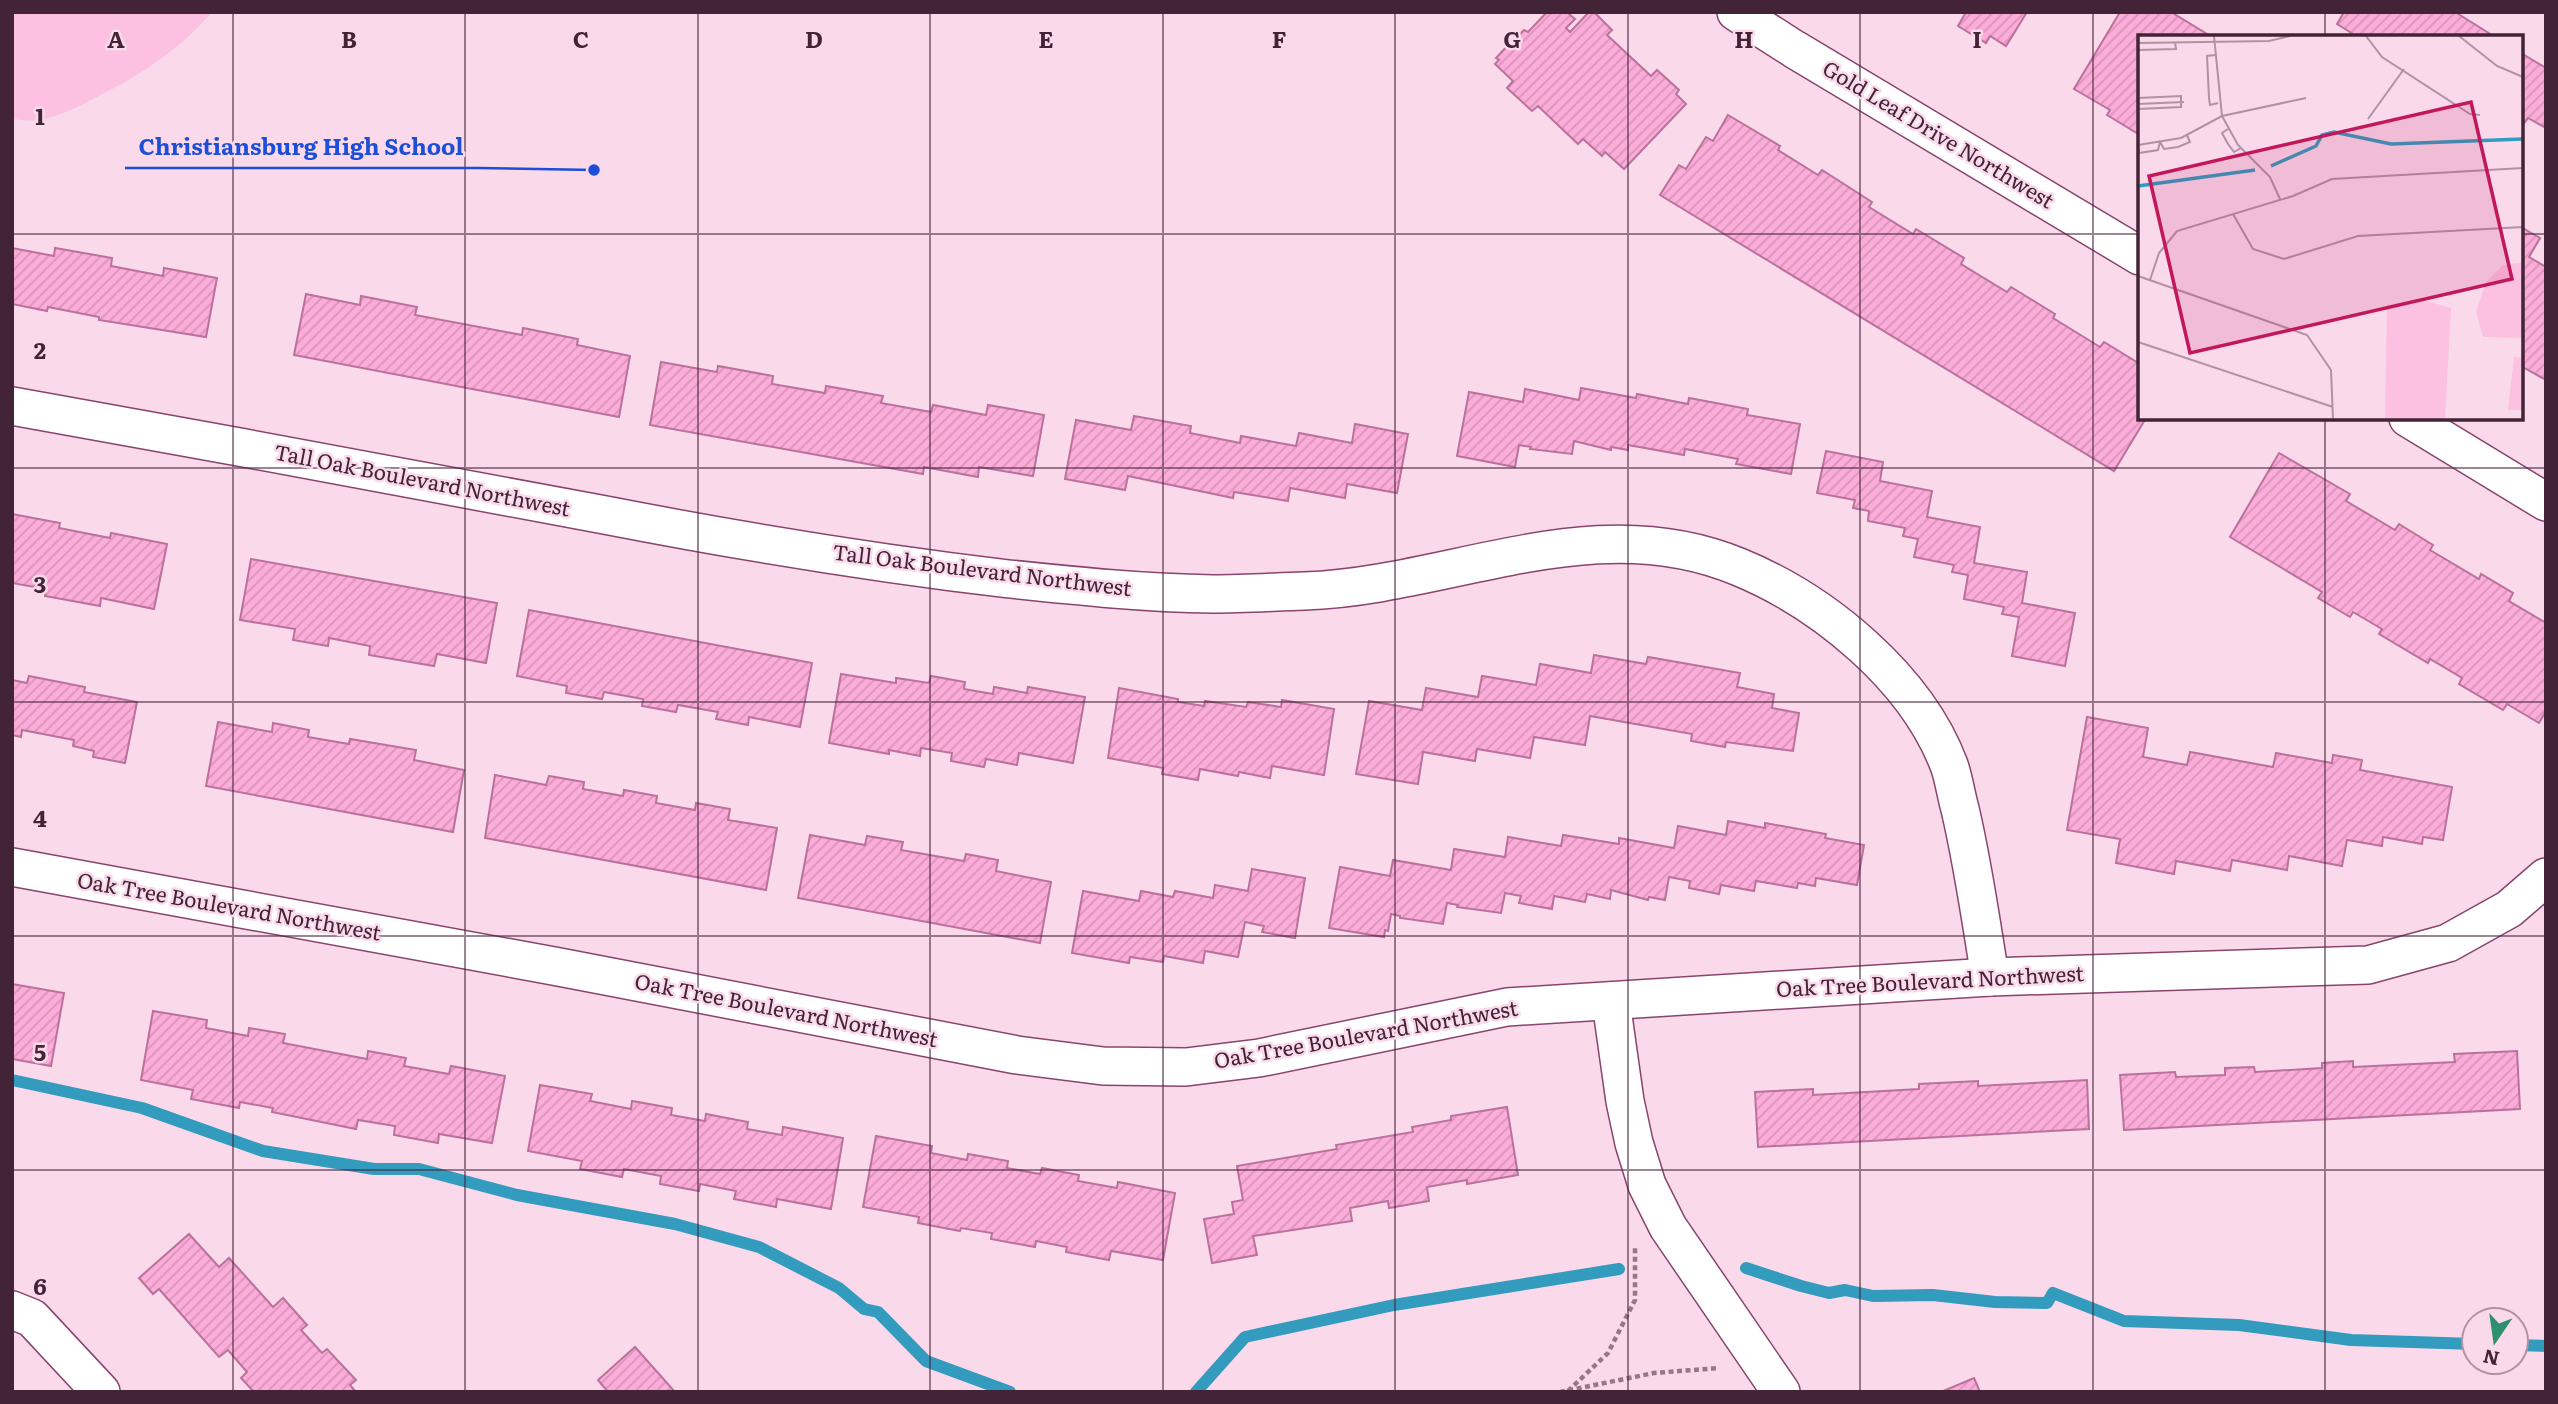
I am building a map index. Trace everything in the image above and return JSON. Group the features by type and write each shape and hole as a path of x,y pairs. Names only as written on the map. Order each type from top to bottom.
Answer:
{"street":[{"name":"Gold Leaf Drive Northwest","path":"1736,12 2138,255"},
{"name":"Tall Oak Boulevard Northwest","path":"12,406 739,540 941,571 1087,588 1213,594 1334,590 1535,550 1614,543 1687,550 1738,566 1788,592 1840,626 1904,688 1926,720 1949,765 1969,849 1990,977"},
{"path":"2410,420 2546,502"},
{"name":"Oak Tree Boulevard Northwest","path":"12,867 559,967 1017,1055 1103,1066 1186,1067 1259,1058 1507,1007 1990,977 2368,965 2448,943 2509,909 2546,877"},
{"path":"1611,1002 1617,1055 1634,1143 1647,1185 1661,1214 1781,1392"},
{"path":"12,1310 33,1318 101,1392"}],"path":[{"path":"1568,1391 1608,1353 1635,1300 1635,1229 1661,1214"},
{"path":"1560,1392 1654,1373 1718,1368 1750,1344"}],"shaded area":[{"path":"12,12 212,12 172,50 127,81 68,111 46,119 32,120 12,119"}],"building":[{"path":"1547,12 1567,12 1575,19 1566,28 1570,32 1589,12 1594,12 1612,30 1607,35 1651,76 1657,70 1679,90 1676,94 1686,104 1624,169 1605,152 1602,156 1583,139 1578,144 1538,106 1532,111 1507,88 1513,81 1495,64 1499,60 1496,58 1508,45 1512,50 1517,44 1513,41 1524,30 1528,32"},
{"path":"1962,12 2027,12 2006,46 1990,36 1986,43 1958,26 1965,14"},
{"path":"2120,12 2171,12 2209,35 2138,35 2138,134 2107,115 2110,110 2074,89"},
{"path":"2344,12 2455,12 2492,35 2355,35 2337,24"},
{"path":"2523,54 2546,68 2546,128 2528,118 2523,125"},
{"path":"1728,115 1780,146 1778,150 1818,175 1822,170 1872,202 1869,207 1913,234 1916,229 1964,258 1961,264 2007,292 2011,287 2055,314 2053,318 2100,347 2104,342 2138,363 2138,420 2145,420 2114,471 1660,195 1679,165 1686,169 1706,137 1713,141"},
{"path":"2523,228 2540,238 2529,257 2546,267 2546,380 2523,367"},
{"path":"12,248 54,256 55,248 112,258 111,266 163,276 164,268 217,278 206,337 99,320 99,317 48,307 47,311 12,304"},
{"path":"306,294 360,305 361,296 417,307 415,315 522,335 523,328 578,339 577,345 630,356 619,417 294,355"},
{"path":"661,362 717,372 718,366 773,376 772,384 825,393 826,386 883,396 881,403 931,412 933,405 986,415 988,405 1044,415 1033,476 979,467 978,477 924,467 923,474 650,425"},
{"path":"1581,388 1636,398 1637,394 1688,404 1689,398 1748,409 1747,415 1800,424 1791,474 1736,464 1738,459 1685,449 1684,455 1628,445 1628,450 1611,447 1611,450 1574,441 1572,454 1530,449 1531,447 1519,445 1515,467 1457,456 1469,392 1523,402 1525,389 1579,400"},
{"path":"1134,416 1191,426 1190,433 1240,443 1241,436 1296,446 1299,433 1352,443 1355,424 1408,434 1397,493 1347,484 1345,498 1290,488 1288,501 1234,492 1233,498 1128,476 1125,490 1065,479 1076,420 1131,430"},
{"path":"1826,451 1883,462 1880,481 1932,491 1927,517 1980,527 1974,563 2027,572 2022,603 2075,613 2065,666 2012,656 2019,617 2002,614 2004,607 1964,599 1968,575 1952,572 1954,565 1914,557 1918,539 1903,536 1905,528 1868,521 1869,511 1853,508 1855,500 1817,493"},
{"path":"2279,453 2350,494 2346,501 2395,530 2399,524 2433,545 2430,550 2479,579 2481,574 2513,593 2509,601 2546,623 2546,711 2539,723 2507,704 2503,710 2459,684 2462,678 2430,659 2428,663 2379,634 2382,629 2353,612 2350,617 2318,598 2322,592 2230,537"},
{"path":"12,514 60,523 59,528 110,538 111,533 167,544 154,609 101,598 100,606 45,596 46,589 12,583"},
{"path":"251,559 497,603 486,663 437,654 434,666 369,655 370,646 329,638 328,646 293,640 295,629 240,620"},
{"path":"529,610 812,663 800,727 749,717 748,725 716,719 718,712 678,705 676,712 642,706 643,699 604,692 602,699 566,693 567,686 517,676"},
{"path":"1594,655 1646,664 1648,657 1740,673 1737,687 1774,694 1772,708 1799,713 1793,751 1726,742 1725,747 1691,741 1692,734 1590,716 1585,745 1534,737 1530,758 1477,749 1475,761 1423,752 1418,784 1356,774 1369,701 1422,710 1426,688 1478,697 1482,676 1536,685 1540,664 1591,673"},
{"path":"841,674 896,683 896,678 929,683 931,676 965,682 964,689 993,694 994,687 1027,693 1028,687 1085,697 1073,763 1019,753 1017,765 986,759 984,767 951,761 952,753 921,748 920,756 889,750 889,754 829,743"},
{"path":"29,676 85,687 84,692 137,702 125,763 93,757 94,751 73,746 74,740 22,730 21,737 12,735 12,680 27,683"},
{"path":"1119,688 1204,706 1205,701 1246,707 1248,702 1281,707 1282,700 1334,709 1324,775 1272,766 1270,778 1200,769 1198,780 1162,774 1163,768 1108,758"},
{"path":"2087,717 2148,728 2143,757 2187,765 2190,752 2273,767 2276,753 2332,763 2333,755 2362,760 2360,770 2452,787 2443,840 2423,837 2422,844 2383,837 2382,846 2347,840 2342,866 2289,856 2287,870 2232,860 2230,871 2176,861 2174,874 2116,863 2120,839 2067,830"},
{"path":"218,722 272,732 273,723 309,730 308,737 349,744 350,739 416,750 414,760 464,770 453,832 206,786"},
{"path":"495,775 546,785 549,776 584,782 583,789 623,796 624,790 657,796 656,803 695,810 696,803 730,809 728,820 777,828 766,890 485,838"},
{"path":"1728,821 1765,828 1765,823 1826,834 1825,838 1864,845 1857,885 1816,878 1815,886 1798,883 1797,888 1756,881 1754,891 1721,885 1719,894 1689,888 1690,881 1669,877 1665,900 1649,897 1648,900 1611,890 1610,899 1587,894 1585,902 1554,896 1552,909 1519,903 1521,896 1505,893 1501,913 1457,907 1458,905 1447,903 1443,924 1400,918 1391,914 1384,937 1329,928 1340,867 1390,876 1393,860 1451,870 1454,849 1505,857 1508,837 1561,846 1563,835 1619,844 1619,838 1674,848 1678,826 1726,835"},
{"path":"810,835 865,845 867,836 903,842 901,850 964,861 966,854 998,860 996,871 1051,882 1040,943 798,898"},
{"path":"1252,869 1305,878 1295,938 1262,932 1264,926 1245,922 1238,957 1205,951 1203,963 1164,956 1163,962 1130,957 1129,963 1072,953 1083,891 1139,901 1141,891 1173,897 1175,891 1213,898 1215,885 1248,891"},
{"path":"12,984 64,993 51,1066 12,1059"},
{"path":"153,1011 207,1020 206,1028 248,1036 249,1028 285,1034 283,1043 367,1059 368,1051 406,1058 404,1066 449,1074 451,1066 505,1076 492,1143 439,1134 438,1143 394,1135 395,1126 358,1120 356,1129 272,1112 273,1108 240,1102 239,1108 191,1099 193,1090 141,1080"},
{"path":"2517,1051 2520,1109 2124,1130 2120,1075 2175,1072 2176,1077 2225,1075 2225,1068 2254,1067 2255,1072 2322,1068 2322,1063 2353,1061 2353,1067 2455,1062 2454,1054"},
{"path":"2087,1080 2089,1129 1758,1147 1755,1092 1813,1089 1813,1095 1919,1089 1919,1084 1978,1081 1978,1086"},
{"path":"540,1085 592,1094 590,1101 631,1109 632,1101 672,1108 671,1115 705,1121 706,1114 748,1122 747,1129 782,1135 783,1127 843,1138 831,1209 777,1199 776,1207 734,1199 736,1191 700,1184 699,1191 660,1184 661,1176 624,1169 622,1177 580,1169 582,1161 528,1151"},
{"path":"1507,1107 1518,1175 1467,1184 1467,1180 1427,1187 1429,1201 1389,1208 1388,1201 1350,1208 1352,1221 1253,1236 1257,1255 1212,1263 1204,1219 1234,1214 1232,1202 1243,1200 1237,1166 1337,1149 1336,1145 1413,1132 1412,1127 1451,1120 1451,1116"},
{"path":"876,1136 932,1146 931,1153 967,1160 968,1154 1008,1161 1007,1168 1040,1174 1042,1168 1079,1175 1078,1181 1117,1188 1118,1182 1175,1193 1163,1260 1111,1251 1109,1260 1066,1252 1067,1247 1036,1241 1035,1247 991,1239 992,1233 961,1228 960,1231 918,1223 919,1217 863,1207"},
{"path":"189,1234 219,1267 229,1258 273,1307 283,1298 307,1325 301,1330 322,1353 327,1349 356,1380 350,1385 356,1392 254,1392 241,1378 247,1372 228,1350 219,1357 159,1289 153,1294 139,1278"},
{"path":"635,1347 675,1392 608,1392 598,1380"},
{"path":"1974,1378 1980,1392 1941,1392"}],"waterway":[{"path":"12,1080 142,1108 263,1151 374,1169 419,1169 517,1195 675,1224 759,1247 839,1288 864,1309 878,1312 926,1361 1010,1392"},
{"path":"1746,1268 1829,1293 1845,1290 1873,1296 1933,1295 1995,1302 2047,1303 2053,1293 2124,1321 2239,1325 2351,1340 2460,1344"},
{"path":"1196,1392 1245,1337 1394,1305 1619,1269"},
{"path":"2530,1345 2546,1346"}],"place":[{"name":"Christiansburg High School","path":"594,170"}]}
